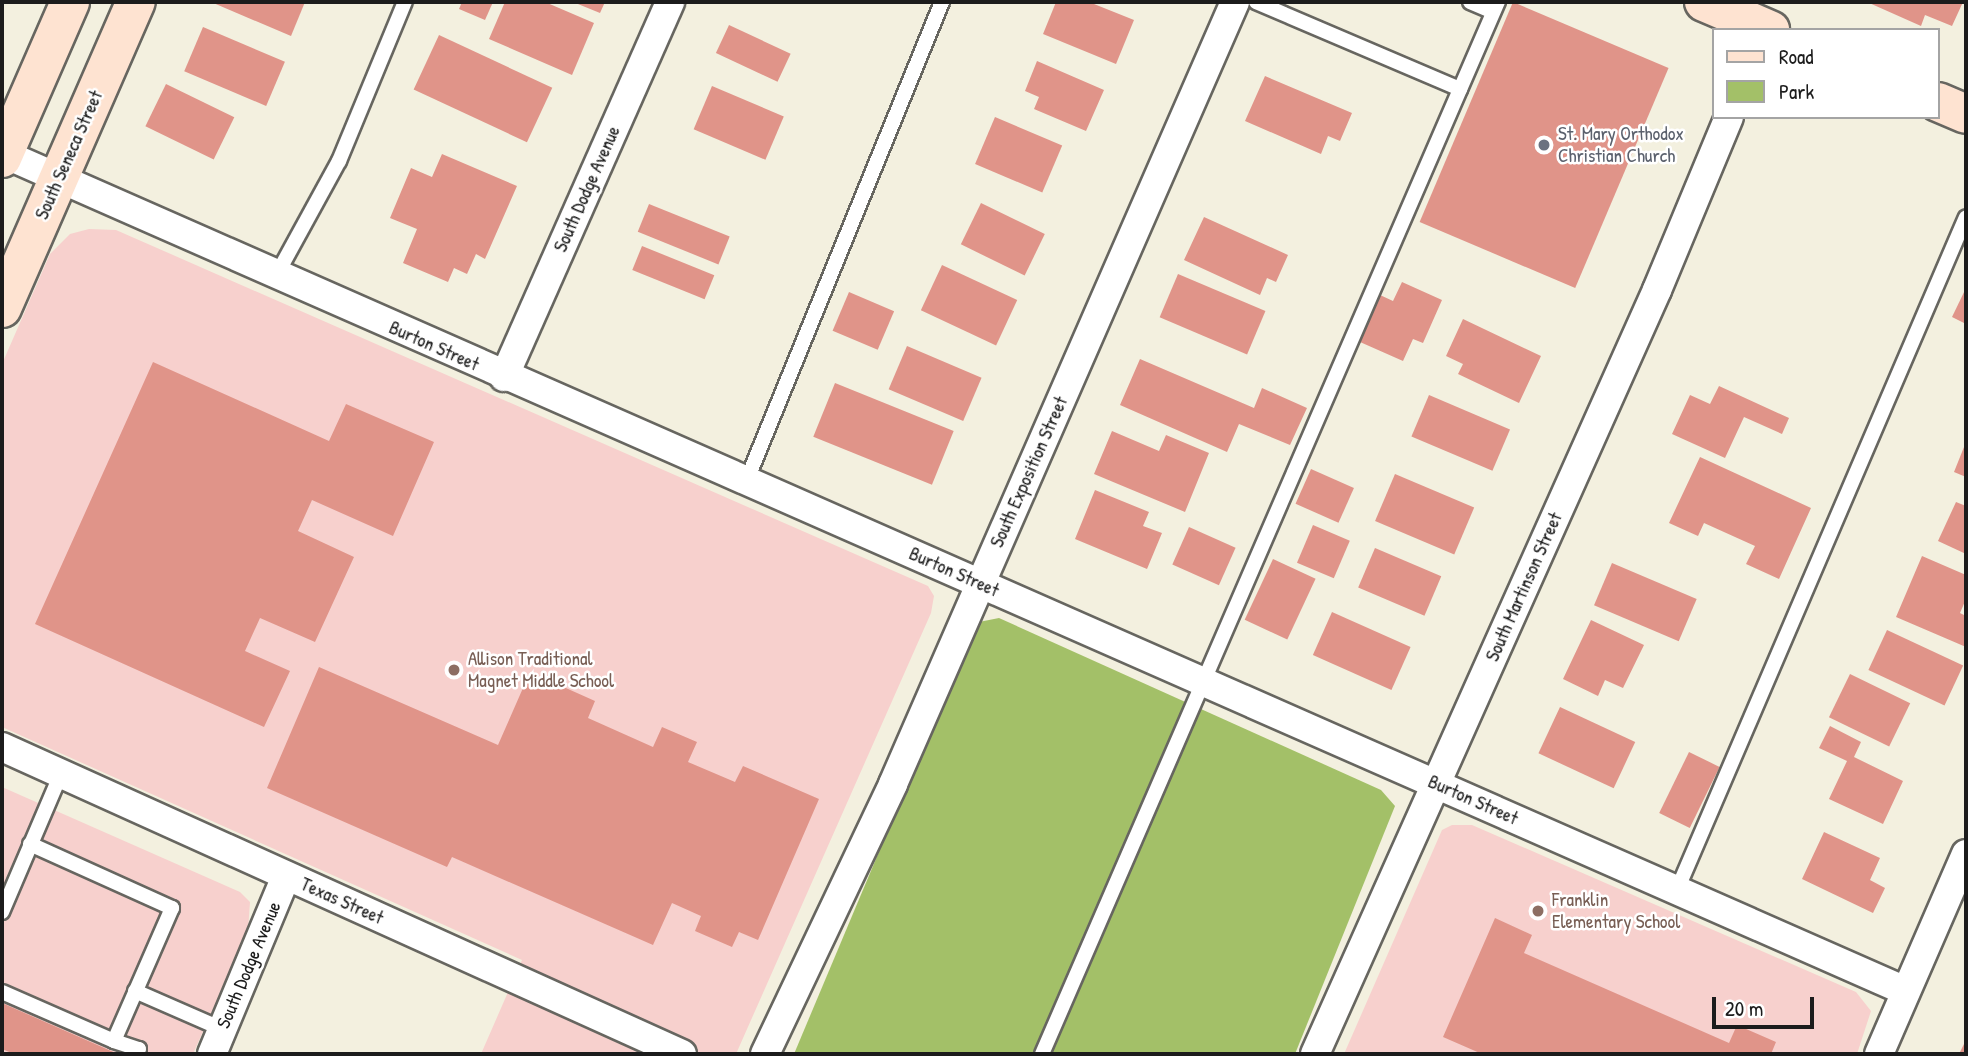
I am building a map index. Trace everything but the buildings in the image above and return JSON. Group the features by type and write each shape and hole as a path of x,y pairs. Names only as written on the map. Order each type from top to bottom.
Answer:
{"street":[{"path":"2,155 70,2"},
{"name":"South Seneca Street","path":"2,307 136,2"},
{"name":"South Dodge Avenue","path":"504,377 670,2"},
{"name":"South Exposition Street","path":"765,1054 893,784 1235,2"},
{"path":"1704,2 1765,28"},
{"path":"1940,103 1966,114"},
{"name":"South Martinson Street","path":"1315,1054 1657,290 1728,119"},
{"name":"Burton Street","path":"2,155 1436,783 1906,992"},
{"name":"Texas Street","path":"2,747 682,1054"},
{"path":"1879,1054 1966,854"},
{"name":"South Dodge Avenue","path":"217,1042 286,876"}],"lane":[{"path":"276,276 339,161 405,2"},
{"path":"746,482 942,2"},
{"path":"1256,2 1460,89"},
{"path":"1042,1054 1495,7 1470,2"},
{"path":"1677,890 1966,217"},
{"path":"2,912 61,775"},
{"path":"30,844 172,908 114,1041"},
{"path":"135,991 217,1042"},
{"path":"2,992 114,1041 139,1049 136,1054"}],"shaded area":[{"name":"Allison Traditional Magnet Middle School","path":"89,229 116,230 928,586 934,596 931,613 736,1054 481,1054 522,960 2,727 2,364 50,254 70,234"},
{"path":"2,787 240,892 250,902 248,931 193,1054 2,1054"},
{"name":"Franklin Elementary School","path":"1452,825 1472,825 1856,992 1871,1011 1857,1054 1344,1054 1442,830"}],"green space":[{"path":"999,618 1381,790 1395,806 1295,1054 794,1054 968,640 979,622"}],"place":[{"name":"St. Mary Orthodox Christian Church","path":"1544,145"},
{"name":"Allison Traditional Magnet Middle School","path":"454,670"},
{"name":"Franklin Elementary School","path":"1538,911"}]}
